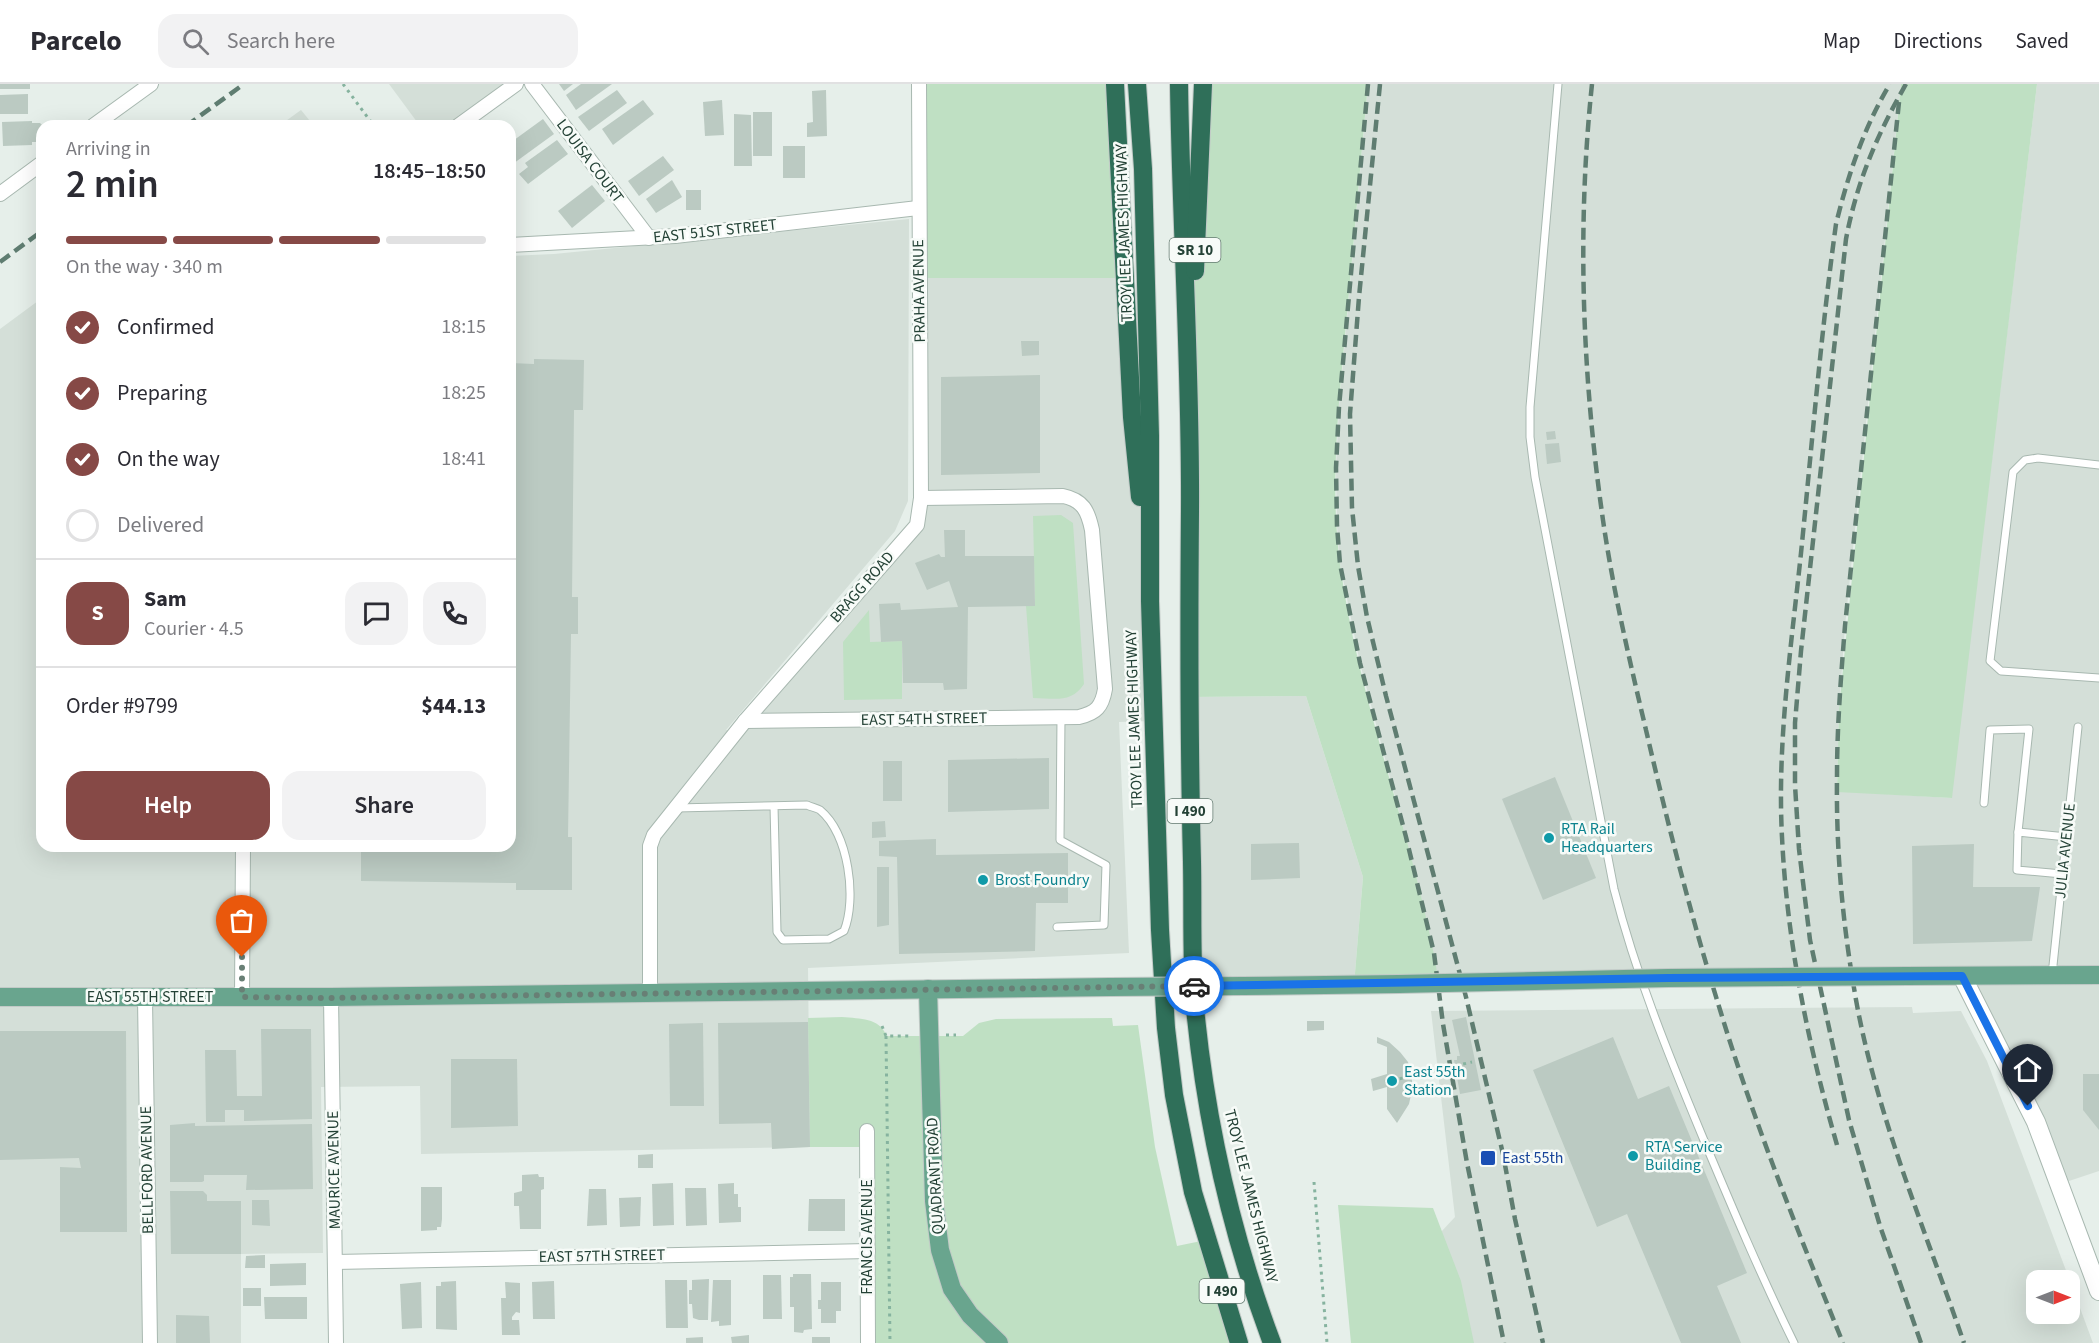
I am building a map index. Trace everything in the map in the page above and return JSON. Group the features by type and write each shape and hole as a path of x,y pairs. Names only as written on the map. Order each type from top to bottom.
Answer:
{"highway":[{"path":"1115,84 1132,417 1150,601"},
{"name":"TROY LEE JAMES HIGHWAY","path":"1137,84 1143,169 1150,436 1150,601 1160,930 1170,1065 1193,1192 1239,1343"},
{"name":"TROY LEE JAMES HIGHWAY","path":"1179,84 1182,243 1190,417 1188,697 1195,1008 1209,1109 1221,1169 1253,1291 1272,1343"},
{"name":"SR 10","path":"1190,417 1203,84"}],"main road":[{"name":"EAST 55TH STREET","path":"0,997 331,998 650,992 1399,984 1668,978 2099,975"},
{"name":"QUADRANT ROAD","path":"928,989 934,1201 940,1250 947,1276 960,1302 974,1320 999,1343"}],"street":[{"path":"101,120 151,84"},
{"path":"466,120 516,84"},
{"name":"LOUISA COURT","path":"532,84 649,238"},
{"name":"PRAHA AVENUE","path":"919,84 921,498"},
{"path":"0,194 36,167"},
{"name":"EAST 51ST STREET","path":"516,245 649,238 918,208"},
{"name":"EAST 54TH STREET","path":"745,722 1078,717 1093,714 1100,708 1105,689 1092,530 1088,513 1076,499 1064,496 921,498"},
{"name":"BRAGG ROAD","path":"650,992 650,846 654,835 745,722 916,525 921,498"},
{"path":"242,997 243,852"},
{"path":"1962,976 2037,1122 2099,1291"},
{"name":"BELLFORD AVENUE","path":"145,998 150,1343"},
{"name":"MAURICE AVENUE","path":"331,998 336,1343"},
{"name":"FRANCIS AVENUE","path":"867,1131 868,1343"},
{"name":"EAST 57TH STREET","path":"335,1262 868,1251"}],"lane":[{"path":"1558,84 1530,407 1530,437 1535,477 1614,889 1631,952 1664,1045 1762,1277 1794,1343"},
{"path":"2099,465 2038,458 2025,460 2013,472 1990,662 2001,671 2099,678"},
{"path":"1058,927 1104,925 1106,865 1060,840 1061,717"},
{"name":"JULIA AVENUE","path":"2052,975 2078,727"},
{"path":"1984,803 1990,730 2029,729 2018,832 2017,870 2062,874"},
{"path":"676,808 774,806 807,806 819,809 833,826 849,865 849,918 844,931 829,939 783,940 777,932 774,806"},
{"path":"2018,832 2067,837"}],"path":[{"path":"343,84 370,120"},
{"path":"882,1026 886,1036 890,1343"},
{"path":"886,1036 902,1035"},
{"path":"1385,1082 1472,1062"},
{"path":"1314,1182 1327,1343"}],"shaded area":[{"path":"389,84 515,84 465,120 416,120"},
{"path":"1368,84 1901,84 1845,626 1839,709 1837,791 1951,798 2037,84 2099,84 2099,1171 2060,1184 1962,976 1439,983 1420,892 1360,663 1340,564 1336,468 1339,407"},
{"path":"301,110 309,120 287,120"},
{"path":"909,219 908,501 895,531 726,730 738,730 917,525 919,278 1124,278 1132,417 1150,601 1153,721 1119,722 1129,953 808,968 810,1147 421,1154 420,1086 321,1087 323,1253 241,1254 241,1343 0,1343 0,329 36,302 36,852 516,852 516,256 554,254"},
{"path":"1306,696 1363,877 1354,985 1194,988 1188,697"},
{"path":"1912,1007 1913,1013 1961,1011 1987,1061 2066,1270 2026,1270 2026,1324 2080,1324 2080,1308 2093,1343 1389,1343 1400,1276 1455,1217 1431,1011"}],"green space":[{"path":"919,84 1115,84 1124,278 919,278"},
{"path":"1203,84 1368,84 1338,421 1335,478 1337,535 1349,617 1360,669 1416,878 1439,983 1354,985 1363,877 1306,696 1188,697 1192,390"},
{"path":"1901,84 2037,84 1952,798 1837,792 1839,709"},
{"path":"1061,515 1073,523 1084,684 1074,695 1068,697 1033,698 1026,606 1035,606 1033,516"},
{"path":"869,610 870,642 902,641 902,699 844,700 843,642"},
{"path":"842,1017 874,1022 887,1036 963,1036 979,1023 996,1019 1112,1018 1113,1026 1138,1025 1155,1147 1177,1246 1206,1240 1239,1343 868,1343 866,1147 810,1147 808,1018"},
{"path":"1338,1205 1433,1208 1461,1281 1474,1343 1351,1343"}],"building":[{"path":"0,84 30,84 30,89 0,89"},
{"path":"559,84 573,84 564,91"},
{"path":"581,84 612,84 576,110 566,95"},
{"path":"617,90 627,103 589,131 578,117"},
{"path":"826,90 827,136 807,137 807,123 813,122 812,91"},
{"path":"28,94 28,114 0,114 0,95"},
{"path":"643,100 654,114 613,145 602,129"},
{"path":"722,100 724,135 705,136 703,102"},
{"path":"753,112 772,112 772,156 753,156"},
{"path":"734,114 751,115 752,166 734,166"},
{"path":"543,119 554,134 516,162 516,139"},
{"path":"32,121 36,123 36,142 32,142 32,145 3,146 2,122"},
{"path":"557,140 568,154 528,184 519,174 528,167 525,163"},
{"path":"783,146 805,146 805,178 783,178"},
{"path":"663,156 674,170 639,196 628,181"},
{"path":"672,180 682,197 656,213 646,199"},
{"path":"592,185 605,201 572,228 558,211"},
{"path":"686,190 701,190 701,210 686,210"},
{"path":"1021,341 1039,341 1039,355 1022,356"},
{"path":"534,359 584,360 583,410 574,410 572,597 578,597 578,634 571,634 568,837 572,837 572,890 516,890 516,883 361,881 361,852 516,852 516,363 534,364"},
{"path":"1040,375 1040,473 941,475 941,377"},
{"path":"1555,431 1556,439 1547,440 1546,432"},
{"path":"1559,443 1561,462 1547,464 1545,444"},
{"path":"944,530 965,530 965,556 1034,556 1035,606 968,607 967,689 944,690 943,683 903,683 902,641 881,642 879,604 900,603 901,610 958,607 949,581 927,590 915,563 939,554 945,557"},
{"path":"1049,758 1049,809 948,812 948,760"},
{"path":"883,761 902,761 902,801 883,801"},
{"name":"RTA Rail Headquarters","path":"1555,777 1596,878 1543,900 1502,799"},
{"path":"885,821 886,837 872,838 872,822"},
{"name":"Brost Foundry","path":"936,839 936,855 1068,853 1068,903 1036,903 1035,951 899,954 897,857 879,856 879,841"},
{"path":"1299,843 1300,878 1251,880 1251,844"},
{"path":"1974,844 1973,887 2040,887 2032,941 1913,944 1912,846"},
{"path":"877,867 889,867 889,925 877,927"},
{"path":"1466,1017 1481,1090 1460,1094 1454,1060 1460,1056 1452,1020"},
{"path":"1307,1021 1324,1021 1324,1030 1307,1031"},
{"path":"808,1022 810,1147 772,1149 771,1123 719,1124 718,1023"},
{"path":"703,1023 704,1106 670,1106 669,1024"},
{"path":"261,1029 311,1029 312,1119 244,1121 244,1110 225,1110 225,1122 206,1122 205,1050 236,1050 237,1096 262,1096"},
{"path":"0,1031 126,1031 127,1232 60,1232 60,1167 81,1168 79,1158 0,1160"},
{"name":"East 55th Station","path":"1377,1037 1389,1042 1400,1052 1408,1062 1412,1076 1409,1104 1397,1123 1387,1109 1387,1087 1373,1091 1371,1079 1387,1074 1387,1047 1377,1043"},
{"name":"RTA Service Building","path":"1613,1037 1638,1099 1669,1086 1747,1273 1717,1286 1741,1343 1681,1343 1627,1214 1597,1227 1533,1070"},
{"path":"451,1059 517,1059 518,1126 451,1128"},
{"path":"2083,1074 2099,1074 2099,1130 2083,1110"},
{"path":"195,1123 195,1126 312,1124 313,1189 246,1190 247,1175 204,1175 202,1182 170,1182 170,1125"},
{"path":"653,1154 653,1168 638,1168 638,1155"},
{"path":"538,1174 539,1177 544,1177 544,1189 541,1190 541,1229 520,1229 519,1206 514,1206 514,1193 522,1191 522,1175"},
{"path":"673,1183 674,1225 653,1226 652,1184"},
{"path":"734,1183 734,1194 738,1194 738,1207 741,1207 741,1222 719,1223 718,1184"},
{"path":"421,1187 442,1187 442,1219 441,1227 437,1227 437,1230 421,1231"},
{"path":"685,1188 706,1188 707,1225 686,1226"},
{"path":"589,1189 606,1189 607,1225 587,1226"},
{"path":"170,1191 203,1191 207,1195 207,1201 241,1201 241,1254 171,1254"},
{"path":"641,1197 640,1226 620,1227 619,1198"},
{"path":"809,1199 845,1199 845,1231 808,1231"},
{"path":"252,1200 269,1200 270,1226 252,1225"},
{"path":"265,1255 265,1268 245,1268 246,1256"},
{"path":"306,1263 306,1285 270,1286 270,1264"},
{"path":"793,1274 811,1274 812,1329 804,1330 803,1333 794,1332 794,1307 790,1307 790,1277 793,1277"},
{"path":"763,1275 781,1275 782,1319 763,1319"},
{"path":"709,1279 708,1320 699,1320 693,1318 692,1304 689,1304 689,1290 692,1290 692,1280"},
{"path":"665,1280 687,1280 688,1328 666,1328"},
{"path":"713,1280 731,1280 731,1325 719,1326 719,1321 711,1322"},
{"path":"456,1281 457,1330 436,1329 436,1286 441,1286 441,1282"},
{"path":"554,1281 555,1319 533,1319 532,1282"},
{"path":"421,1282 422,1328 402,1329 400,1284"},
{"path":"505,1282 520,1283 520,1313 516,1312 512,1320 519,1320 520,1335 502,1335 501,1298 506,1298"},
{"path":"821,1282 841,1282 841,1311 836,1311 836,1323 821,1323 821,1309 818,1309 818,1300 821,1300"},
{"path":"243,1288 261,1288 261,1306 243,1306"},
{"path":"264,1297 307,1297 307,1319 265,1319"},
{"path":"176,1315 209,1316 210,1343 176,1343"},
{"path":"749,1335 749,1343 732,1343 731,1337"},
{"path":"703,1337 703,1343 686,1343 686,1338"},
{"path":"812,1337 830,1337 830,1343 812,1343"}],"railway":[{"path":"194,120 244,84"},
{"path":"1368,84 1339,407 1336,468 1340,564 1360,663 1434,953 1443,1024 1467,1163 1504,1343"},
{"path":"1380,84 1350,414 1352,508 1358,566 1367,617 1386,696 1466,997 1503,1154 1543,1343"},
{"path":"1592,84 1584,191 1586,352 1595,460 1616,595 1663,801 1710,978 1763,1138 1843,1343"},
{"path":"1837,1145 1808,1031 1794,954 1782,837 1781,766 1789,660 1836,224 1858,152 1872,117 1890,84"},
{"path":"1906,84 1869,159 1856,197 1846,239 1801,651 1795,723 1795,785 1799,849 1810,940 1849,1120 1880,1226 1921,1343"},
{"path":"1899,102 1845,626 1838,738 1839,856 1843,909 1854,988 1874,1077 1902,1167 1964,1343"},
{"path":"0,262 36,235"}],"way so far":[{"path":"242,957 242,997 331,998 1194,986"}],"place":[{"name":"RTA Rail Headquarters","path":"1549,838"},
{"name":"Brost Foundry","path":"983,880"},
{"name":"East 55th Station","path":"1392,1081"},
{"name":"RTA Service Building","path":"1633,1156"},
{"name":"East 55th","path":"1488,1158"}],"route":[{"path":"1194,986 1668,978 1962,976 2028,1106"}]}
